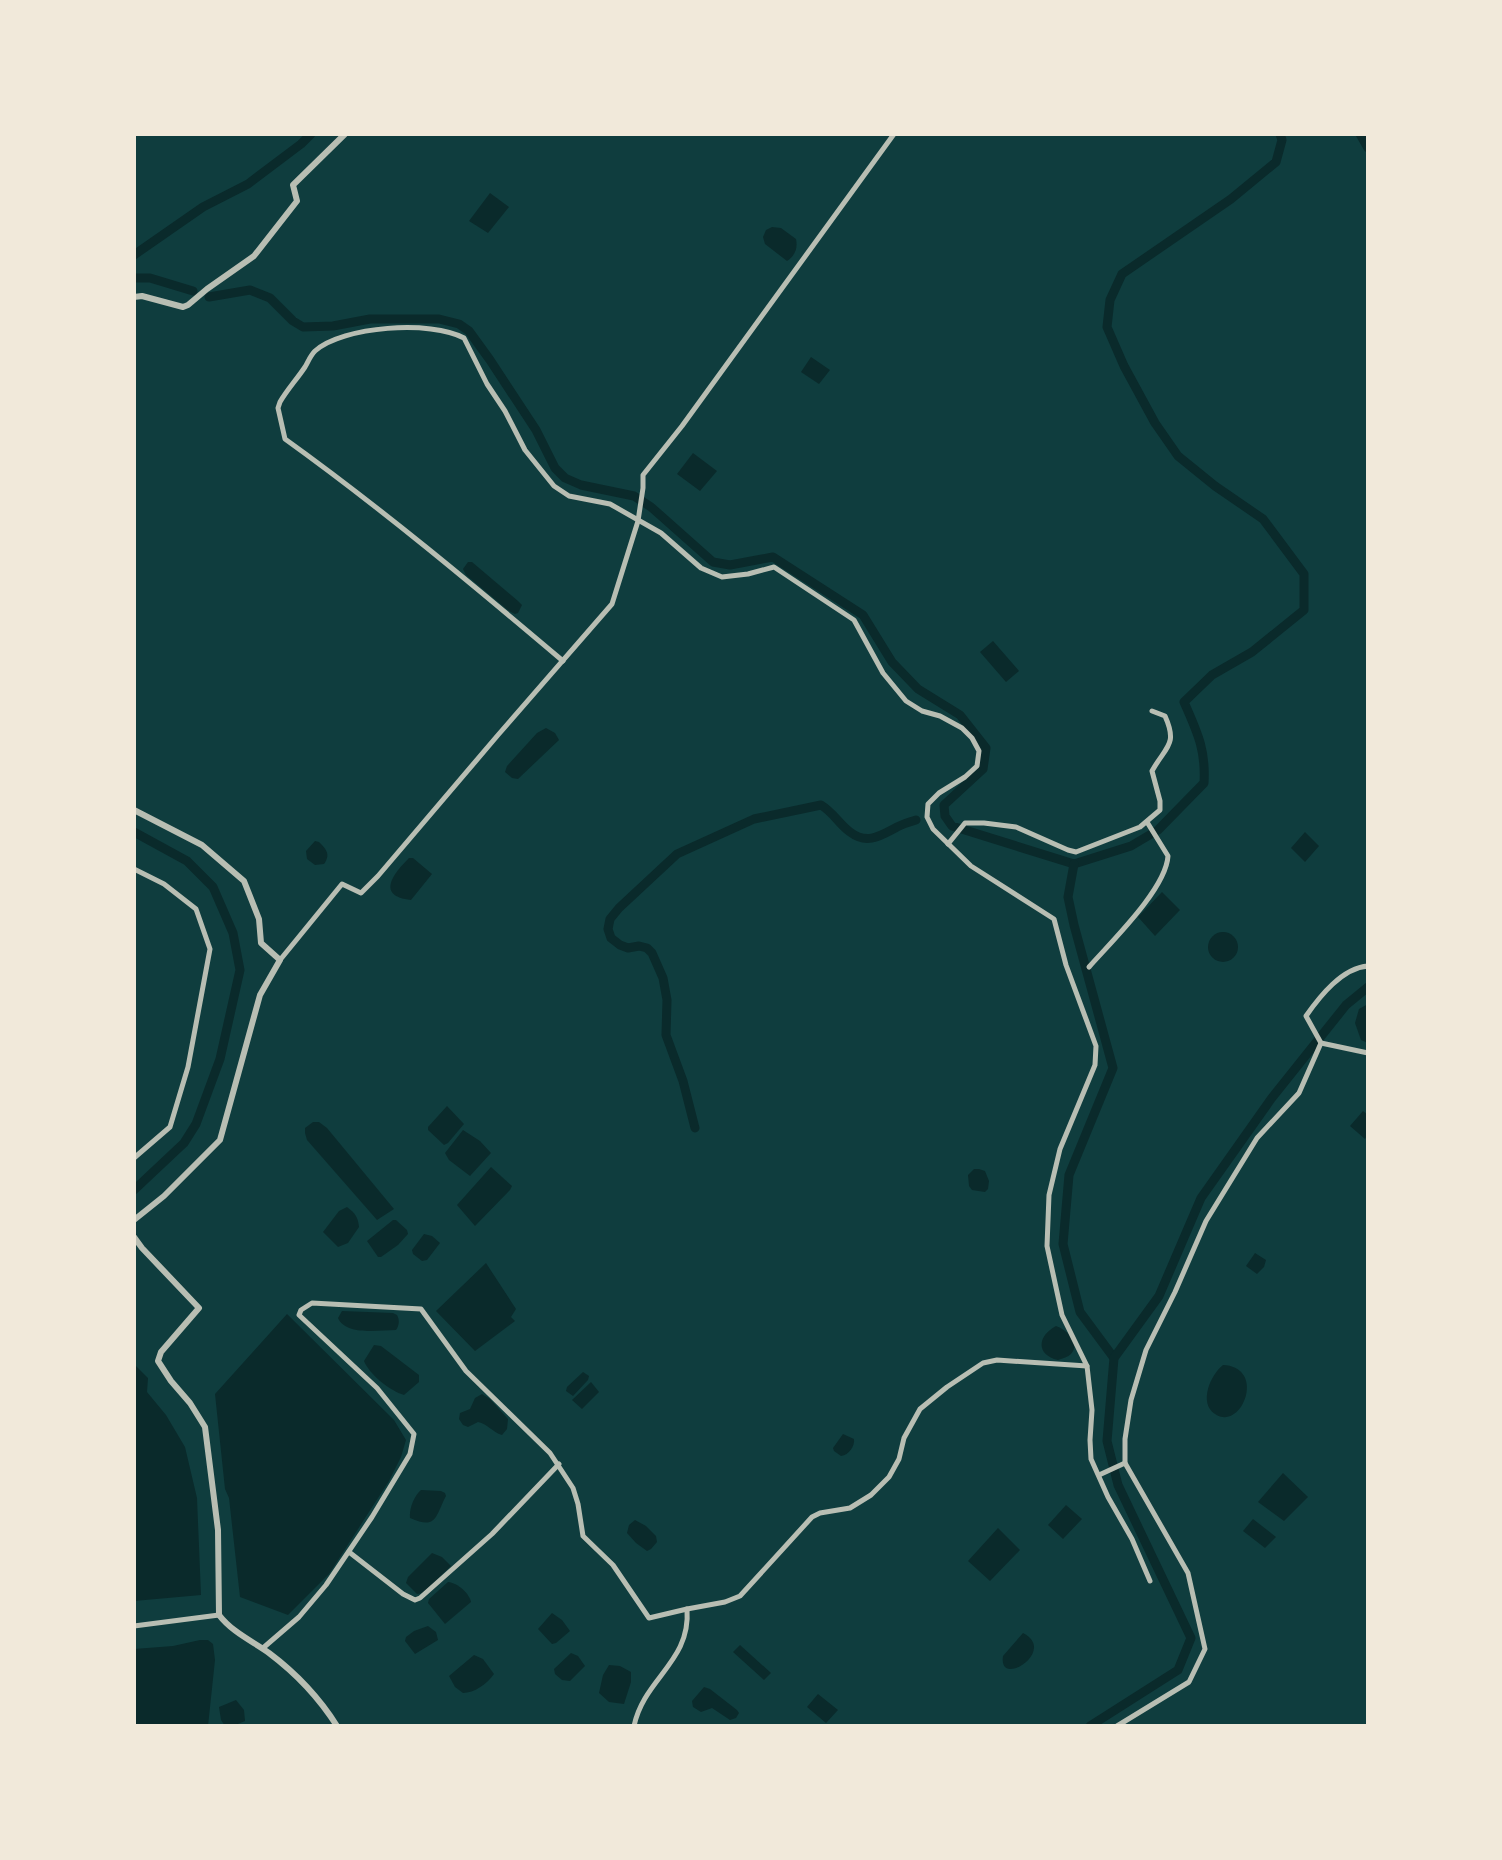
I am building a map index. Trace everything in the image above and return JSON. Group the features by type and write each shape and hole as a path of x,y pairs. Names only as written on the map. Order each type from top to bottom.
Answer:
{"street":[{"path":"134,297 142,296 183,307 242,266 254,256 297,201 293,185 345,134"},
{"path":"134,1220 164,1196 220,1140 260,995 280,960 342,884 361,893 378,876 612,604 639,518 643,475 894,134"},
{"path":"563,661 471,583 285,439 278,408 313,353 328,343 387,328 443,330 464,338 525,450 554,486 569,496 610,504 639,518 701,568 722,577 774,567 854,620 883,673 906,701 962,728 972,738 979,751 977,766 928,804 927,817 933,829 971,866 1054,919 1066,965 1096,1046 1095,1065 1060,1149 1049,1195 1047,1246 1062,1315 1087,1366 1092,1410 1091,1459 1150,1581"},
{"path":"948,844 965,823 998,824 1016,827 1076,852 1147,822 1160,810 1152,771 1172,739 1165,716 1152,711"},
{"path":"134,810 202,845 244,881 259,919 261,943 280,960"},
{"path":"1089,967 1131,920 1166,869 1168,856 1147,822"},
{"path":"134,869 164,884 196,909 210,949 188,1067 170,1127 134,1158"},
{"path":"1368,966 1357,967 1341,978 1319,998 1306,1016 1321,1043 1368,1053"},
{"path":"1117,1726 1189,1682 1205,1649 1188,1573 1125,1463 1131,1400 1146,1350 1206,1221 1257,1138 1299,1093 1321,1043"},
{"path":"134,1237 199,1308 161,1352 158,1361 205,1427 218,1530 219,1615 227,1625 263,1648 307,1684 337,1726"},
{"path":"263,1648 299,1617 326,1585 410,1454 414,1434 377,1388 299,1315 312,1303 421,1309 466,1371 559,1464 573,1488 583,1536 613,1565 649,1618 740,1596 812,1517 850,1508 871,1495 889,1477 899,1459 904,1438 920,1409 983,1363 997,1360 1087,1366"},
{"path":"1099,1475 1125,1463"},
{"path":"349,1552 403,1594 415,1600 420,1598 492,1534 559,1464"},
{"path":"634,1726 645,1696 681,1647 688,1622 687,1609"},
{"path":"134,1626 219,1615"}],"water":[{"path":"490,193 509,207 488,233 469,221"},
{"path":"781,228 796,239 795,252 787,261 765,244 763,237 766,230"},
{"path":"811,357 830,370 819,384 801,372"},
{"path":"693,453 717,471 700,491 677,474"},
{"path":"468,562 472,562 522,605 518,613 509,611 466,575 463,569"},
{"path":"993,641 1019,671 1006,682 980,652"},
{"path":"546,728 555,733 559,740 518,779 512,778 505,772 507,766 537,733"},
{"path":"1305,832 1319,846 1305,862 1291,848"},
{"path":"315,841 327,852 324,864 315,865 307,859 306,851"},
{"path":"409,858 432,874 411,900 400,898 391,889 398,870"},
{"path":"1162,892 1180,910 1155,936 1138,917"},
{"path":"1223,932 1234,936 1238,947 1234,958 1223,962 1212,958 1208,947 1212,936"},
{"path":"1368,1004 1368,1043 1361,1040 1355,1023 1359,1009"},
{"path":"447,1106 464,1124 444,1145 428,1127"},
{"path":"1363,1111 1368,1115 1365,1139 1350,1126"},
{"path":"313,1122 327,1128 394,1209 377,1220 307,1140 305,1128"},
{"path":"463,1130 491,1153 470,1176 449,1160 445,1153"},
{"path":"491,1167 512,1186 475,1226 457,1205"},
{"path":"974,1169 985,1171 989,1181 985,1192 972,1190 969,1186 968,1175"},
{"path":"347,1207 356,1216 359,1227 348,1243 338,1247 323,1232 339,1211"},
{"path":"393,1220 408,1234 398,1245 378,1257 367,1241"},
{"path":"424,1234 440,1243 427,1260 422,1261 412,1250"},
{"path":"1255,1253 1266,1260 1257,1274 1246,1266"},
{"path":"486,1263 516,1309 511,1317 515,1321 475,1351 436,1311"},
{"path":"342,1311 393,1313 399,1321 396,1330 355,1330 342,1324 338,1318"},
{"path":"287,1314 394,1420 406,1440 389,1481 329,1574 288,1615 240,1597 215,1394"},
{"path":"1056,1326 1068,1333 1075,1345 1071,1354 1058,1360 1046,1354 1042,1345 1045,1335"},
{"path":"374,1345 381,1346 419,1375 419,1382 404,1395 381,1381 364,1361"},
{"path":"134,1364 148,1378 147,1392 166,1415 185,1447 197,1498 201,1595 134,1601"},
{"path":"1223,1365 1236,1368 1244,1376 1247,1386 1241,1407 1225,1417 1215,1414 1207,1403 1208,1389"},
{"path":"583,1372 589,1376 588,1380 573,1396 566,1391 567,1387"},
{"path":"591,1382 599,1392 582,1409 572,1400"},
{"path":"482,1394 508,1419 507,1429 502,1435 485,1424 478,1422 468,1427 459,1419 460,1413 470,1409 475,1398"},
{"path":"843,1434 854,1439 854,1442 849,1452 841,1456 833,1448"},
{"path":"1283,1473 1308,1497 1284,1521 1258,1502"},
{"path":"421,1490 441,1491 446,1496 434,1519 425,1523 410,1518 412,1503"},
{"path":"1066,1505 1082,1519 1063,1539 1048,1525"},
{"path":"1253,1519 1276,1537 1265,1548 1243,1531"},
{"path":"635,1520 656,1536 657,1542 647,1551 627,1533 629,1525"},
{"path":"998,1528 1020,1550 990,1581 968,1561"},
{"path":"432,1553 451,1566 423,1593 417,1594 406,1583 408,1577"},
{"path":"448,1582 462,1589 471,1602 445,1624 428,1603"},
{"path":"552,1613 570,1631 552,1644 538,1629"},
{"path":"428,1626 436,1632 438,1640 415,1654 405,1641 406,1637"},
{"path":"1023,1633 1032,1641 1034,1649 1031,1657 1024,1664 1009,1669 1004,1665 1003,1656"},
{"path":"200,1640 213,1644 215,1660 208,1726 134,1726 134,1649"},
{"path":"740,1645 771,1673 764,1680 733,1652"},
{"path":"571,1653 578,1656 585,1666 570,1681 562,1680 554,1669"},
{"path":"474,1655 483,1659 494,1674 480,1687 463,1693 449,1676"},
{"path":"609,1665 631,1672 624,1704 609,1702 599,1693"},
{"path":"704,1687 737,1710 736,1718 730,1720 712,1708 701,1712 693,1707 692,1701"},
{"path":"818,1694 838,1710 826,1723 807,1707"},
{"path":"236,1700 244,1710 245,1721 225,1726 219,1707"}],"waterway":[{"path":"134,255 203,207 248,184 311,134"},
{"path":"209,297 250,290 270,298 303,327 333,326 370,319 439,319 459,324 469,331 490,360 536,430 555,468 565,478 581,485 634,496 651,507 713,562 730,565 773,557 863,615 892,662 918,689 960,715 986,748 983,769 944,805 945,816 952,826 1074,864 1131,846 1158,830 1204,783 1202,750 1184,702 1212,675 1252,652 1304,610 1304,574 1263,519 1178,456 1155,423 1107,327 1110,300 1122,274 1231,199 1276,162 1282,140 1280,134"},
{"path":"1360,134 1368,148"},
{"path":"134,278 150,278 193,291"},
{"path":"695,1128 683,1081 666,1035 667,1000 663,978 647,948 628,948 611,938 608,929 610,919 677,854 754,819 821,805 850,832 868,839 916,820"},
{"path":"134,832 187,861 213,887 233,933 240,970 220,1059 196,1124 184,1143 134,1190"},
{"path":"1074,864 1068,897 1113,1068 1069,1175 1063,1244 1080,1312 1114,1358"},
{"path":"1090,1726 1178,1670 1191,1638 1118,1485 1107,1441 1114,1358 1159,1296 1201,1198 1271,1099 1346,1005 1368,987"}]}
